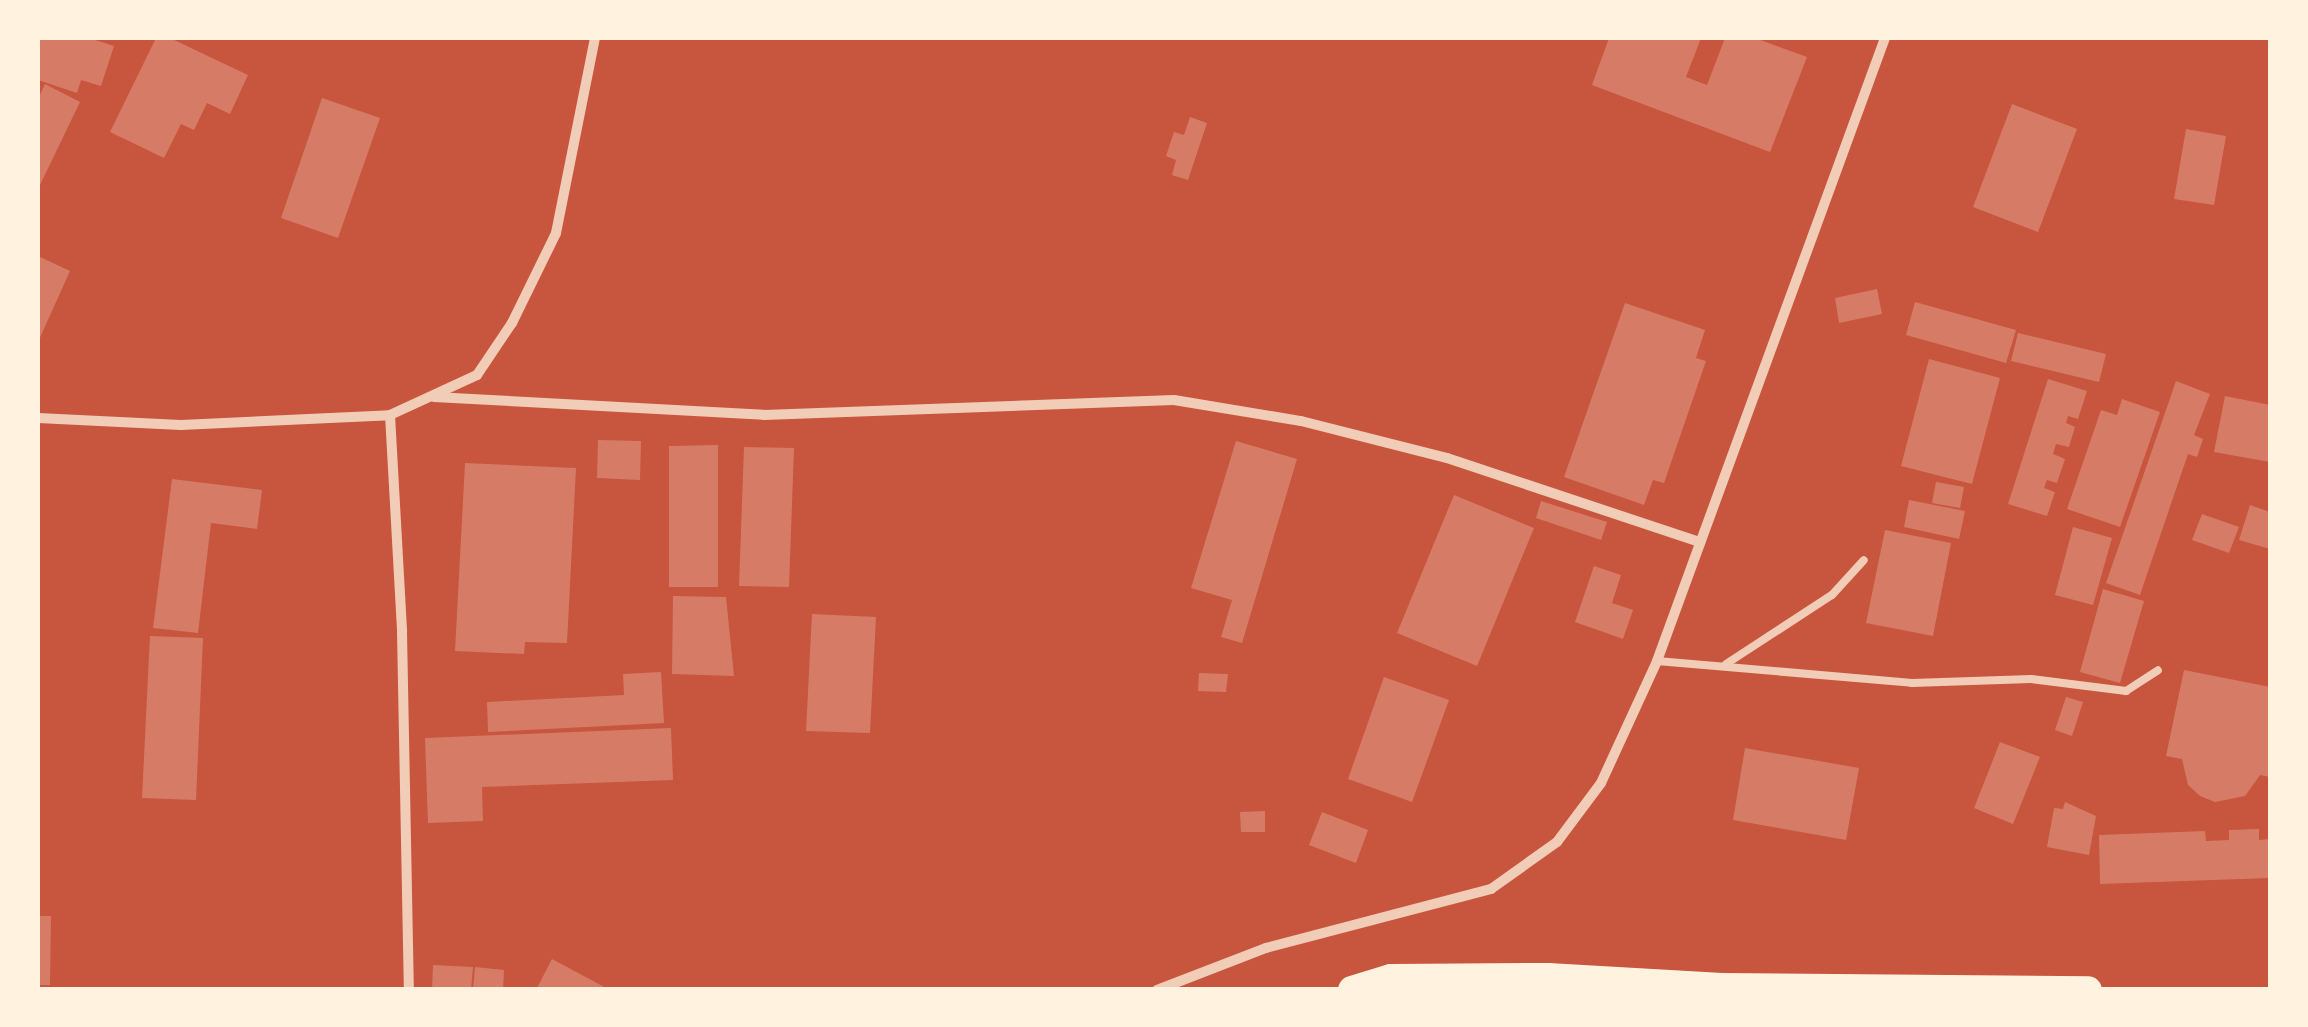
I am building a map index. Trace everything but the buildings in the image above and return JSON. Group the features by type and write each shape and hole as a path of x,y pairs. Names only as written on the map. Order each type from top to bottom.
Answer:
{"highway":[{"path":"1352,990 1390,978 1548,976 1722,987 2088,990"}],"street":[{"path":"38,418 181,425 390,415 477,374 512,323 556,233 594,38"},
{"path":"1157,990 1266,948 1492,890 1558,842 1601,783 1657,660 1885,38"},
{"path":"434,397 764,415 1174,400 1301,421 1447,458 1700,542"},
{"path":"390,415 402,632 410,990"}],"lane":[{"path":"1726,664 1832,596 1864,560"},
{"path":"1657,660 1912,683 2031,679 2126,691 2158,670"}]}
